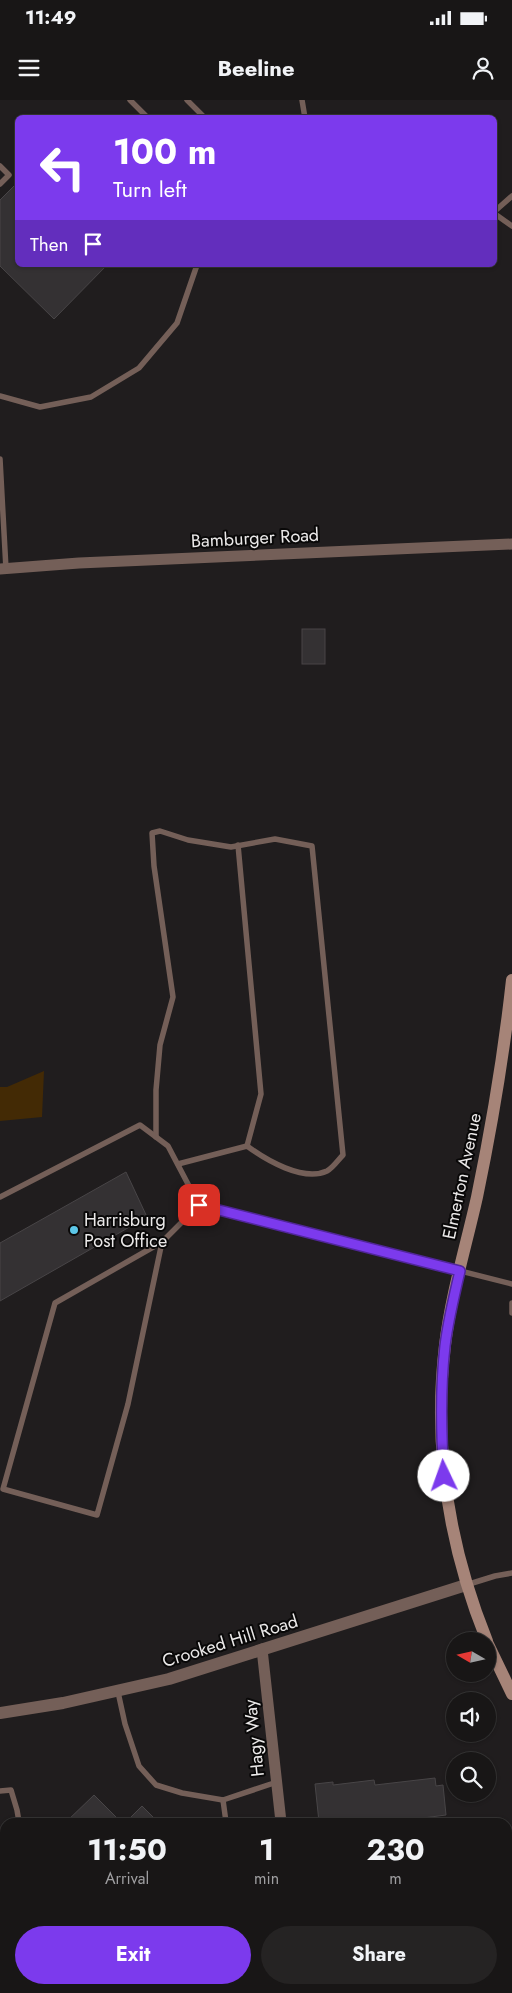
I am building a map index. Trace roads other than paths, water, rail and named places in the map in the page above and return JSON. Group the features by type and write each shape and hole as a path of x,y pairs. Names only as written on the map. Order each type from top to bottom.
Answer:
{"main road":[{"name":"Elmerton Avenue","path":"483,1632 466,1585 450,1515 444,1476 441,1417 445,1345 497,1094 512,980"},
{"name":"Elmerton Avenue","path":"496,1661 512,1694"}],"street":[{"name":"Bamburger Road","path":"3,569 89,563 512,544"},
{"name":"Crooked Hill Road","path":"0,1713 64,1704 169,1679 466,1585"},
{"name":"Hagy Way","path":"262,1649 282,1818"}],"lane":[{"path":"130,100 145,115"},
{"path":"187,100 201,115"},
{"path":"302,100 304,115"},
{"path":"0,166 9,175 0,184"},
{"path":"497,210 512,196"},
{"path":"497,214 512,226"},
{"path":"0,396 40,407 82,399 91,397 139,368 178,323 196,267"},
{"path":"0,459 3,569"},
{"path":"156,1137 156,1090 160,1046 173,997 154,866 152,833 160,831 188,840 231,846 275,839 312,846 343,1154 329,1170 316,1175 298,1172 269,1162 247,1146"},
{"path":"238,845 260,1094 247,1146"},
{"path":"0,1197 140,1125 168,1146 199,1205 512,1284"},
{"path":"178,1164 247,1146"},
{"path":"162,1242 128,1404 97,1515 3,1489 55,1304 162,1242 199,1205"},
{"path":"512,1303 512,1313"},
{"path":"466,1585 512,1573"},
{"path":"118,1692 125,1724 139,1766 156,1785 182,1793 223,1800 277,1782"},
{"path":"0,1791 11,1790 18,1818"},
{"path":"223,1800 225,1818"}],"place":[{"name":"Harrisburg Post Office","path":"74,1230"}]}
